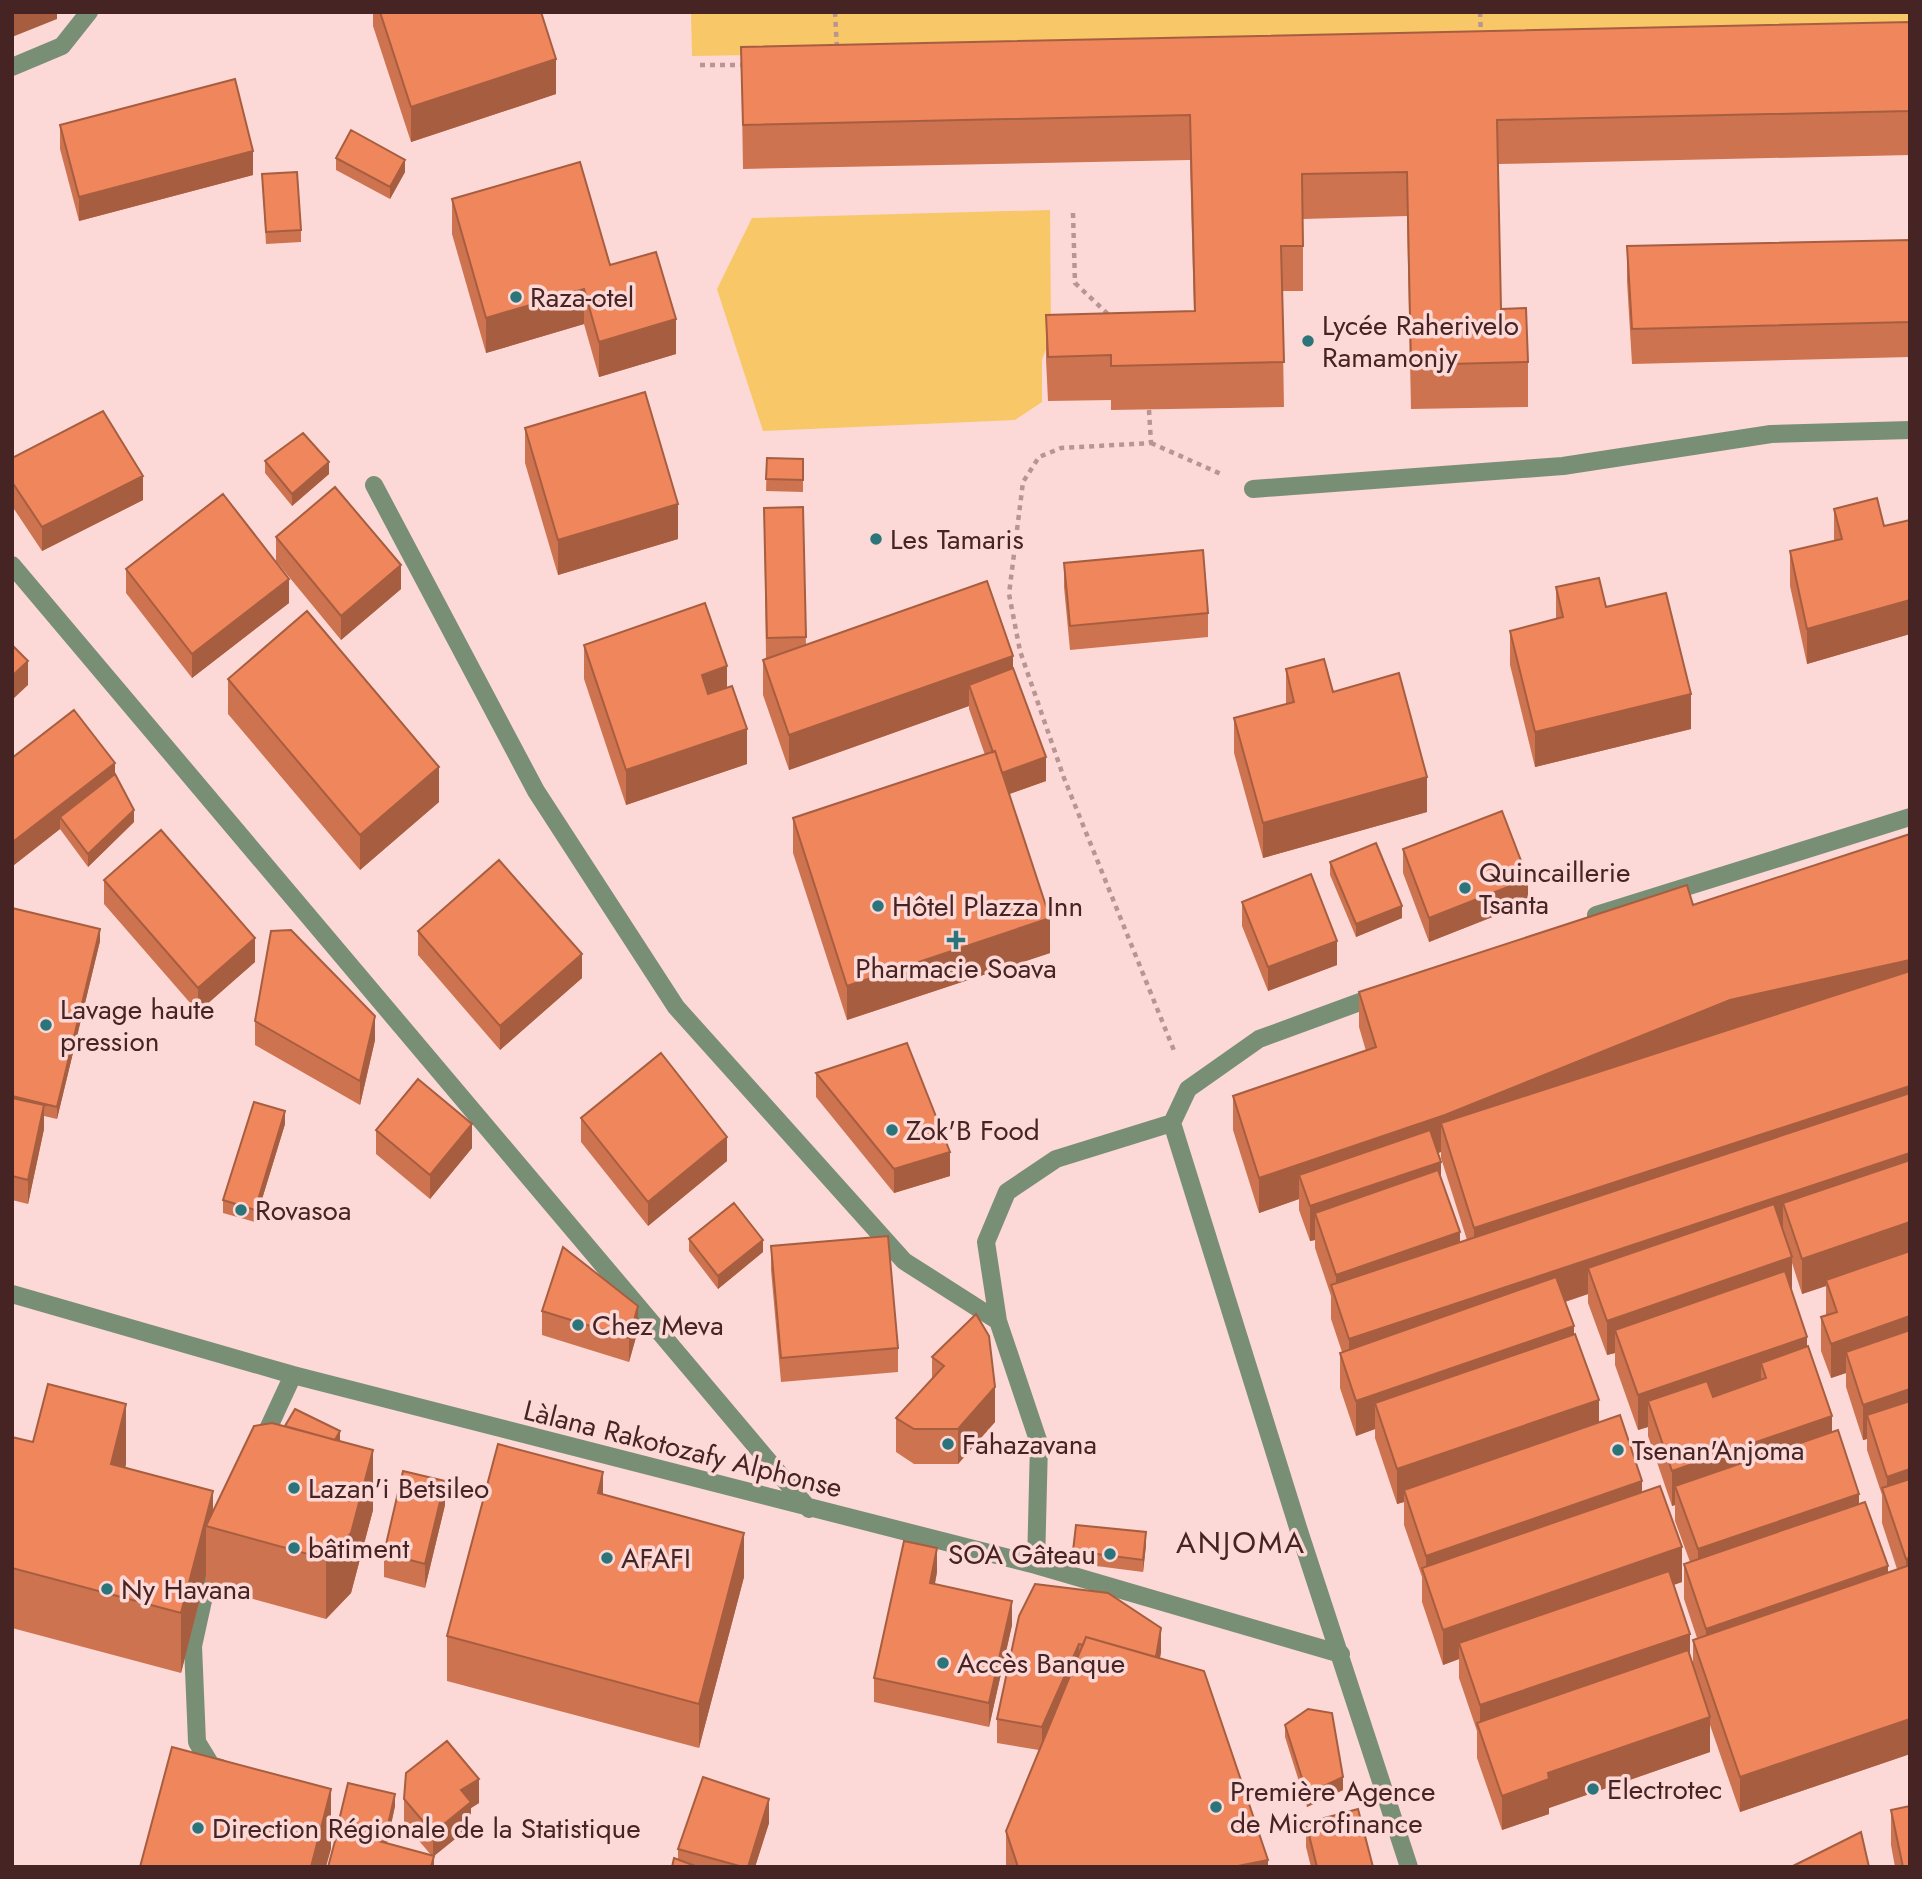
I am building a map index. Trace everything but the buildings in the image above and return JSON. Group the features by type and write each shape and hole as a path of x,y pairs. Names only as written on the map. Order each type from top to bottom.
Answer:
{"street":[{"path":"12,67 62,46 89,12"},
{"path":"1253,489 1563,466 1771,434 1910,430"},
{"path":"374,485 536,791 676,1007 904,1261 998,1321"},
{"path":"12,565 809,1509"},
{"path":"1578,922 1642,899 1910,817"},
{"path":"1400,988 1259,1039 1188,1089 1172,1123 1300,1534 1409,1867"},
{"path":"1036,1565 1039,1443 998,1321 986,1242 1007,1192 1056,1159 1172,1123"},
{"name":"Làlana Rakotozafy Alphonse","path":"12,1294 293,1376 1036,1565 1341,1654"},
{"path":"254,1459 293,1376"},
{"path":"216,1543 193,1646 197,1742 211,1765 236,1771"}],"path":[{"path":"835,12 837,51"},
{"path":"1480,12 1482,47"},
{"path":"700,65 755,65"},
{"path":"1073,213 1075,283 1120,325"},
{"path":"1149,410 1151,443"},
{"path":"1165,1027 1064,778 1020,651 1009,594 1023,482 1039,457 1061,448 1151,443 1253,489"}],"shaded area":[{"path":"691,12 1910,12 1910,35 692,56"},
{"path":"1050,210 1051,335 1042,360 1042,402 1015,420 763,431 717,289 752,218"}],"place":[{"name":"Raza-otel","path":"516,297"},
{"name":"Lycée Raherivelo Ramamonjy","path":"1308,341"},
{"name":"Les Tamaris","path":"876,539"},
{"name":"Quincaillerie Tsanta","path":"1465,888"},
{"name":"Hôtel Plazza Inn","path":"878,906"},
{"name":"Pharmacie Soava","path":"956,940"},
{"name":"Lavage haute pression","path":"46,1025"},
{"name":"Zok'B Food","path":"892,1130"},
{"name":"Rovasoa","path":"241,1210"},
{"name":"Chez Meva","path":"578,1325"},
{"name":"Fahazavana","path":"948,1444"},
{"name":"Tsenan'Anjoma","path":"1618,1450"},
{"name":"Lazan'i Betsileo","path":"294,1488"},
{"name":"bâtiment","path":"294,1548"},
{"name":"SOA Gâteau","path":"1110,1554"},
{"name":"AFAFI","path":"607,1558"},
{"name":"Ny Havana","path":"107,1589"},
{"name":"Accès Banque","path":"943,1663"},
{"name":"Electrotec","path":"1593,1789"},
{"name":"Première Agence de Microfinance","path":"1216,1807"},
{"name":"Direction Régionale de la Statistique","path":"198,1828"}],"district":[{"name":"ANJOMA","path":"1241,1542"}]}
